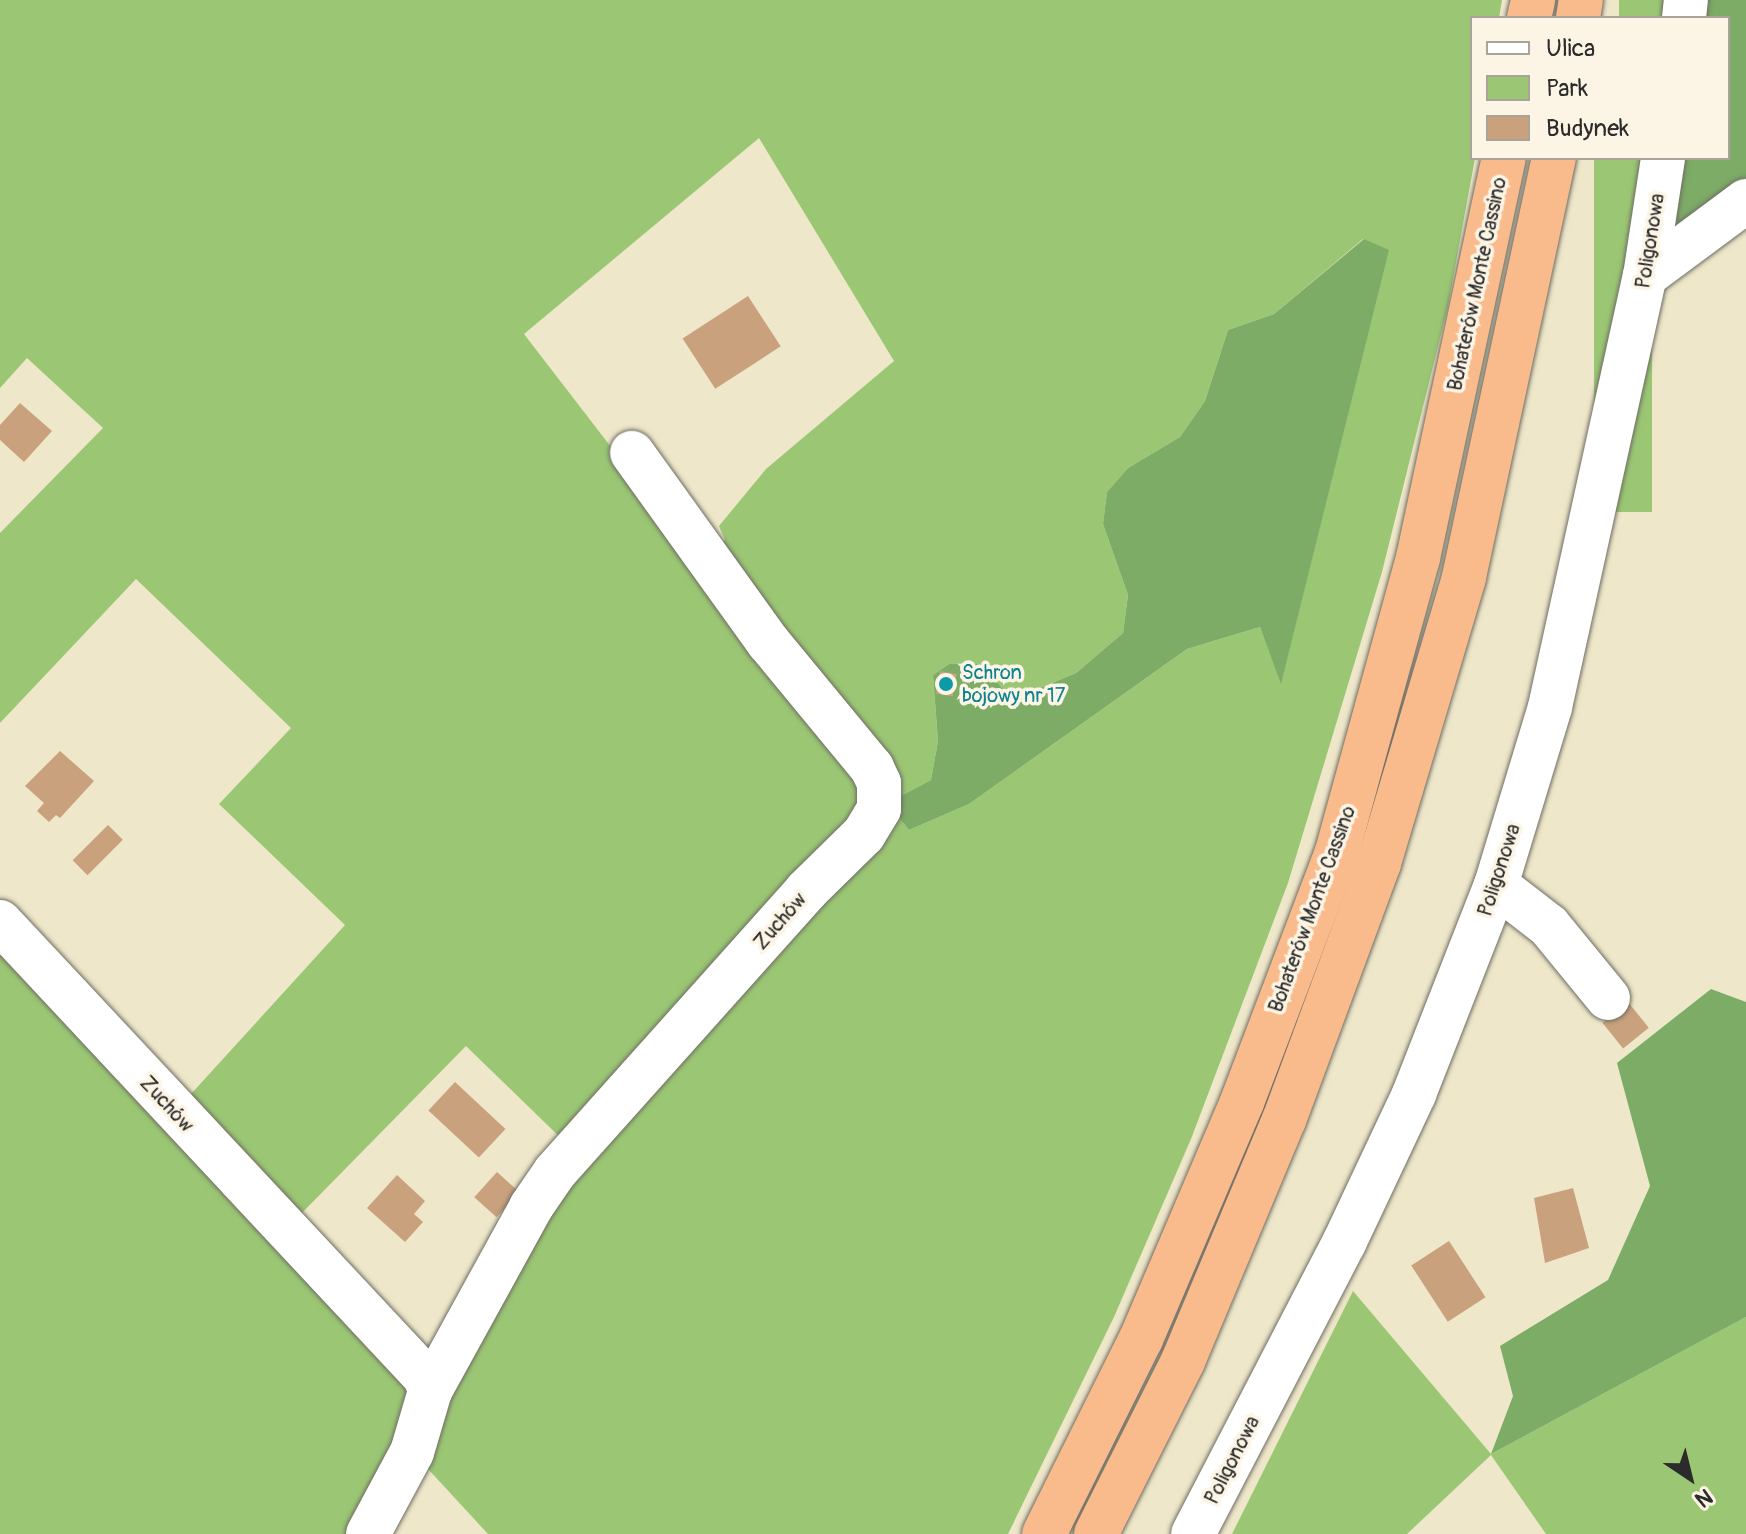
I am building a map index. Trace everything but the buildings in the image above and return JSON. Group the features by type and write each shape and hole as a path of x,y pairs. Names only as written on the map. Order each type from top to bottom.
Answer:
{"highway":[{"name":"Bohaterów Monte Cassino","path":"1044,1534 1147,1325 1242,1102 1337,852 1418,558 1504,160"},
{"path":"1096,1534 1201,1318 1284,1120 1379,863 1464,577 1554,160"}],"street":[{"name":"Poligonowa","path":"1193,1534 1344,1243 1414,1094 1496,885 1550,707 1645,276 1663,160"},
{"path":"1645,276 1746,201"},
{"name":"Zuchów","path":"368,1534 412,1452 430,1391 555,1172 806,891 864,834 879,809 879,783 872,768 768,642 632,453"},
{"path":"1496,885 1549,926 1608,998"},
{"name":"Zuchów","path":"0,922 400,1345 430,1391"}],"green space":[{"path":"0,0 1502,0 1499,16 1470,16 1470,160 1475,160 1448,306 1382,572 1288,883 1191,1139 1114,1317 1008,1534 488,1534 417,1457 442,1392 535,1212 559,1178 809,895 872,832 887,803 880,768 773,639 712,551 725,540 719,526 766,469 894,361 759,138 524,334 812,708 858,760 873,791 870,808 688,1018 568,1145 466,1046 294,1221 181,1105 345,925 219,804 291,728 136,579 0,723 0,533 103,428 27,358 0,388","holes":["1363,239 1388,250 1281,682 1260,627 1187,649 969,804 909,830 887,803 931,780 938,741 933,675 949,664 983,664 1005,692 1021,696 1076,673 1123,633 1128,595 1103,524 1107,492 1128,468 1180,437 1205,401 1228,330 1274,314"]},
{"path":"1619,0 1671,0 1671,16 1619,16"},
{"path":"1703,0 1746,0 1746,194 1679,227 1672,210 1680,160 1730,160 1730,16 1701,16"},
{"path":"1594,160 1652,160 1652,512 1594,512"},
{"path":"1364,239 1389,250 1281,684 1260,627 1187,649 969,804 909,830 887,803 931,780 938,741 933,675 949,664 983,664 1005,692 1021,696 1076,673 1123,633 1128,595 1103,524 1107,492 1128,468 1180,437 1205,401 1228,330 1274,314"},
{"path":"0,935 403,1362 417,1411 354,1534 0,1534"},
{"path":"1711,989 1746,1002 1746,1317 1491,1454 1513,1396 1500,1346 1608,1280 1650,1186 1617,1063"},
{"path":"1353,1291 1491,1454 1746,1317 1746,1534 1546,1534 1491,1455 1407,1534 1232,1534"}],"place":[{"name":"Schron bojowy nr 17","path":"946,684"}]}
